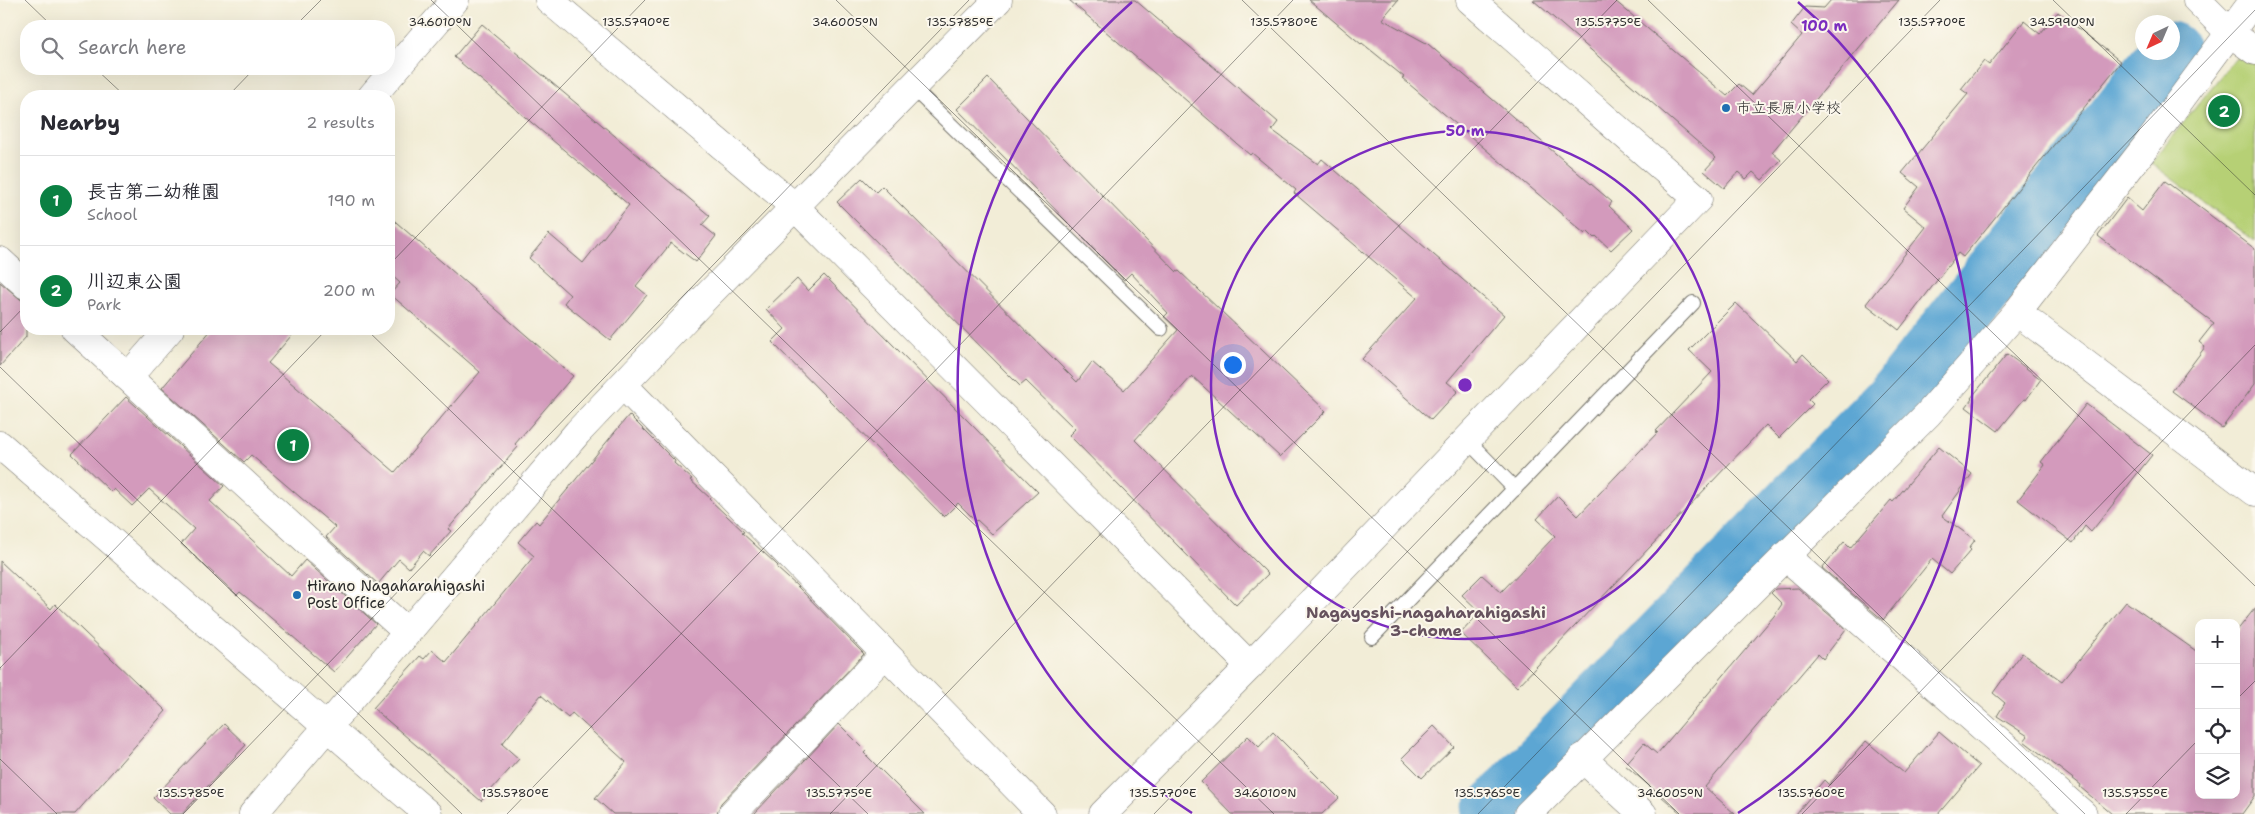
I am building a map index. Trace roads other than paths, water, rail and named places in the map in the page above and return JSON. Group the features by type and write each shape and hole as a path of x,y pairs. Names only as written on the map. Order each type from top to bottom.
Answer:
{"street":[{"path":"395,69 455,0"},
{"path":"549,0 795,207 1250,666"},
{"path":"253,814 578,432 998,0"},
{"path":"1103,814 1250,666 1698,199 1470,0"},
{"path":"2197,0 2230,32 2255,51"},
{"path":"1528,814 1928,414 2017,312 2147,145 2254,0"},
{"path":"377,90 390,75"},
{"path":"0,261 20,279"},
{"path":"2017,312 2255,492"},
{"path":"81,335 407,632"},
{"path":"128,378 165,335"},
{"path":"623,385 1042,814"},
{"path":"0,445 428,814"},
{"path":"1785,556 2083,814"},
{"path":"741,811 886,654"},
{"path":"1582,758 1643,814"}],"lane":[{"path":"913,88 1161,329"},
{"path":"1372,637 1694,303"},
{"path":"1467,440 1514,489"}],"waterway":[{"path":"1492,814 1895,399 2164,60"}],"place":[{"name":"市立長原小学校","path":"1726,108"},
{"name":"川辺東公園","path":"2224,111"},
{"name":"長吉第二幼稚園","path":"293,445"},
{"name":"Hirano Nagaharahigashi Post Office","path":"297,595"}],"district":[{"name":"Nagayoshi-nagaharahigashi 3-chome","path":"1426,621"}]}
